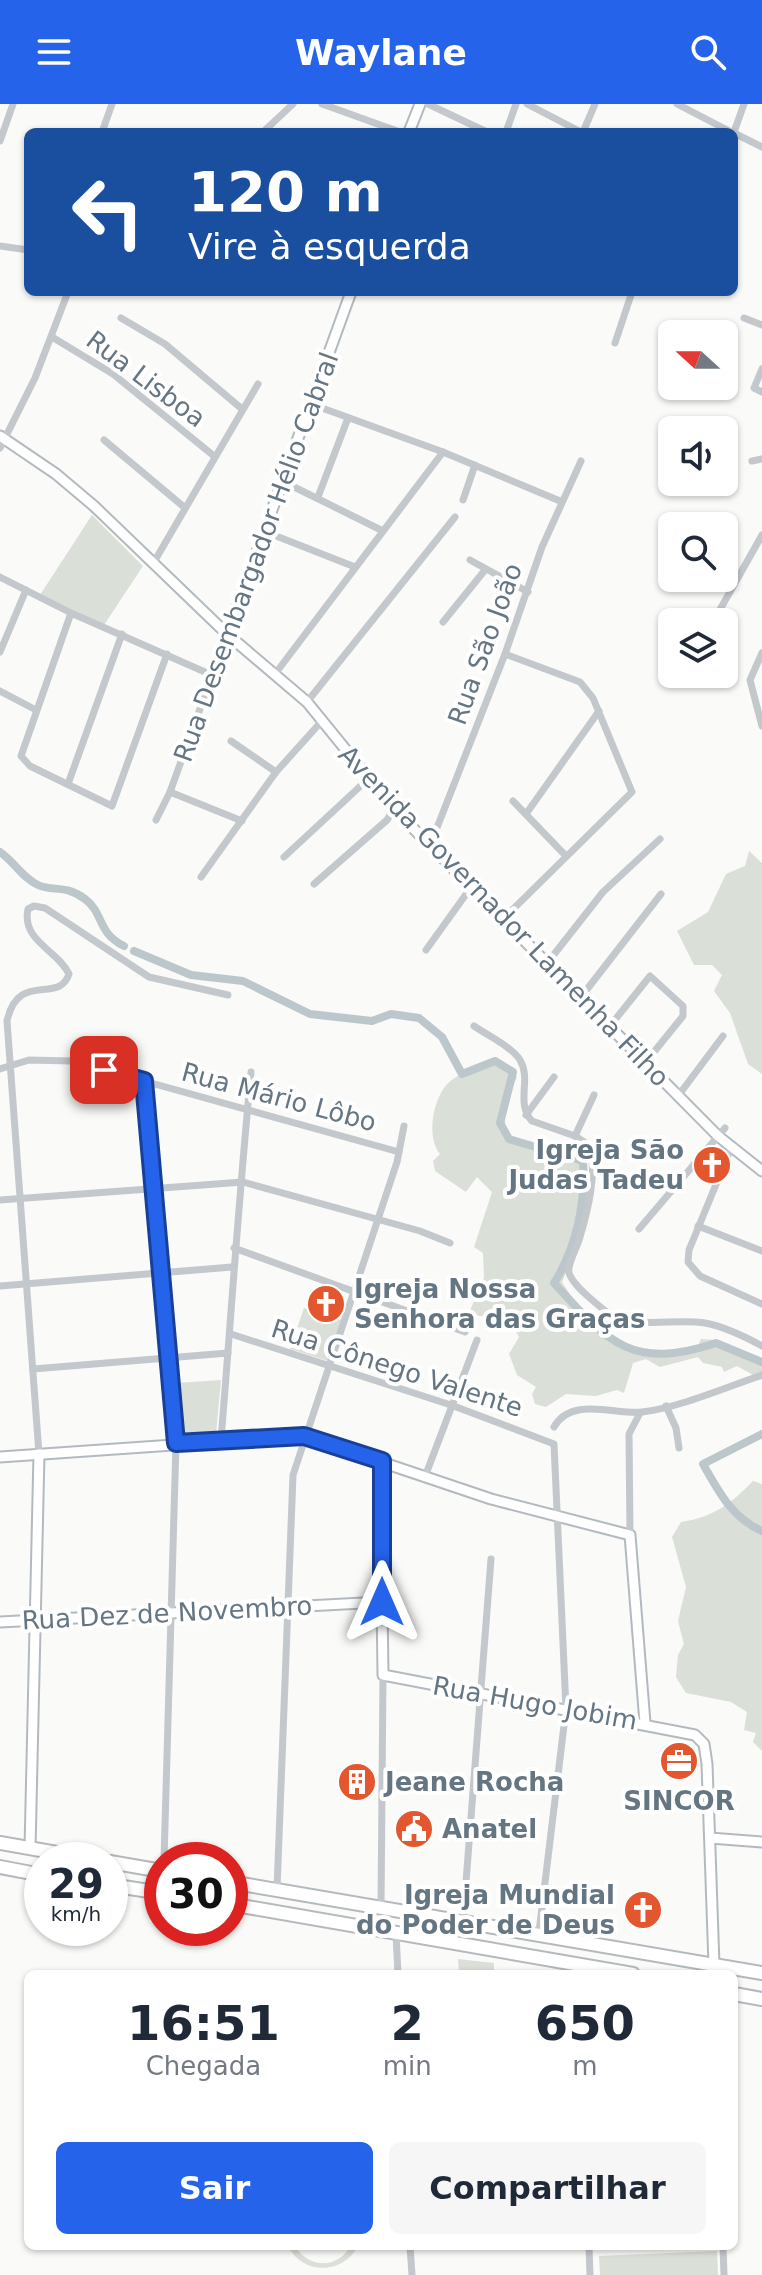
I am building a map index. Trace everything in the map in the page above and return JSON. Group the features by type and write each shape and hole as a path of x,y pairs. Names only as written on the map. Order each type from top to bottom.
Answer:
{"highway":[{"path":"0,1843 24,1848"},
{"path":"0,1867 24,1872"},
{"path":"248,1885 539,1932 762,1973"},
{"path":"248,1907 578,1968"},
{"path":"738,1995 762,1999"}],"street":[{"path":"0,141 13,104"},
{"path":"103,128 112,104"},
{"path":"267,128 293,104"},
{"path":"322,104 340,107 390,128"},
{"path":"411,128 420,104"},
{"path":"428,104 478,128"},
{"path":"507,128 516,104"},
{"path":"527,104 574,128"},
{"path":"548,114 551,104"},
{"path":"584,128 595,104"},
{"path":"677,104 725,128"},
{"path":"735,128 744,104"},
{"path":"463,128 465,122"},
{"path":"738,135 762,147"},
{"path":"0,246 24,249"},
{"path":"2,441 52,337 67,296"},
{"name":"Rua Desembargador Hélio Cabral","path":"156,820 170,792 214,676 350,296"},
{"path":"615,343 631,296"},
{"path":"121,318 165,344 242,409"},
{"path":"744,318 762,325"},
{"name":"Rua Lisboa","path":"52,337 122,381 214,456"},
{"path":"758,390 762,369"},
{"path":"154,562 258,384"},
{"path":"311,404 443,452 560,501"},
{"path":"318,497 348,418"},
{"path":"104,440 184,507"},
{"name":"Avenida Governador Lamenha Filho","path":"2,441 56,474 154,562 227,634 307,702 367,780 394,809 678,1096 722,1132 731,1148 762,1171"},
{"path":"275,674 443,452"},
{"path":"752,461 762,459"},
{"name":"Rua São João","path":"431,843 505,654 560,501 581,461"},
{"path":"463,500 475,465"},
{"path":"284,482 383,531"},
{"path":"307,702 455,517"},
{"path":"266,532 355,567"},
{"path":"721,608 762,535"},
{"path":"470,560 528,592"},
{"path":"443,622 485,570"},
{"path":"0,577 71,613 214,676"},
{"path":"0,652 2,637 26,590"},
{"path":"71,613 21,751 25,763 112,806 167,654"},
{"path":"68,784 122,634"},
{"path":"762,653 750,680 762,726"},
{"path":"503,919 632,792 599,711 580,682 505,654"},
{"path":"0,691 36,710"},
{"path":"526,814 599,711"},
{"path":"201,877 276,772 321,722"},
{"path":"339,745 345,735"},
{"path":"231,741 276,772"},
{"path":"284,857 367,780"},
{"path":"170,792 242,821"},
{"path":"513,801 565,855"},
{"path":"314,884 387,820 394,809"},
{"path":"548,962 603,892 660,839"},
{"path":"426,950 472,886"},
{"path":"581,997 661,894"},
{"path":"30,1842 38,1620 39,1454 7,1021 12,1002 23,993 60,986 69,974 31,933 27,917 31,907 45,908 149,977 228,995"},
{"path":"610,1026 650,976 683,1006 683,1016 645,1063"},
{"path":"474,1026 520,1059 526,1115"},
{"path":"678,1096 723,1036"},
{"name":"Rua Mário Lôbo","path":"0,1069 9,1065 58,1059 399,1152"},
{"path":"221,1440 231,1334 232,1267 243,1182 251,1072"},
{"path":"526,1115 554,1077"},
{"path":"144,1081 176,1443 165,1842"},
{"path":"575,1136 594,1095"},
{"path":"526,1115 542,1125 575,1136 590,1146 593,1167 581,1236 569,1272 602,1309 626,1321 704,1323 737,1333 762,1346"},
{"path":"277,1889 293,1475 399,1152 404,1126"},
{"path":"639,1229 722,1132"},
{"path":"731,1148 689,1250 691,1269 762,1304"},
{"path":"0,1200 243,1182 450,1243"},
{"path":"698,1226 762,1251"},
{"path":"234,1248 465,1332"},
{"path":"0,1286 232,1267"},
{"name":"Rua Cônego Valente","path":"231,1334 451,1405 550,1441 555,1450 557,1519"},
{"path":"426,1474 477,1340"},
{"path":"33,1369 228,1353"},
{"path":"554,1427 571,1412 601,1409 640,1413 760,1376"},
{"path":"666,1406 676,1428 679,1448"},
{"path":"640,1413 629,1434 630,1535 640,1722"},
{"path":"0,1457 304,1436 557,1519 630,1535"},
{"path":"381,1908 382,1461"},
{"path":"539,1932 566,1709 557,1519"},
{"path":"463,1921 491,1559"},
{"name":"Rua Dez de Novembro","path":"0,1622 172,1613 200,1616 382,1602"},
{"path":"171,1643 181,1643"},
{"path":"170,1661 181,1660"},
{"name":"Rua Hugo Jobim","path":"383,1675 688,1732 700,1738 706,1750 710,1838"},
{"path":"714,1965 710,1838 762,1842"},
{"path":"396,1934 398,1970"},
{"path":"410,2250 412,2275"},
{"path":"589,2250 590,2275"},
{"path":"723,2250 724,2275"}],"shaded area":[{"path":"92,515 143,566 104,625 40,595"},
{"path":"749,851 762,863 762,1074 748,1064 730,1013 714,991 722,975 712,965 694,965 677,931 708,912 726,874 745,866"},
{"path":"495,1061 509,1067 517,1077 503,1108 507,1135 585,1159 586,1203 578,1238 562,1282 588,1317 602,1331 634,1348 674,1351 698,1346 701,1339 715,1340 762,1361 762,1380 737,1366 724,1372 722,1367 703,1363 698,1357 660,1367 646,1359 633,1363 624,1393 617,1390 596,1396 566,1394 546,1407 535,1404 532,1394 536,1387 517,1375 509,1354 519,1337 516,1331 501,1327 502,1318 497,1313 488,1318 469,1313 484,1277 483,1253 474,1247 492,1192 477,1177 466,1192 435,1171 433,1161 440,1154 433,1139 433,1121 436,1103 444,1088 460,1074"},
{"path":"304,1308 342,1320 328,1361 290,1349"},
{"path":"221,1380 216,1434 180,1438 177,1383"},
{"path":"753,1481 762,1484 762,1751 753,1742 756,1733 744,1730 747,1712 731,1702 686,1693 676,1677 678,1655 684,1644 678,1621 686,1587 672,1537 681,1522 721,1508"},
{"path":"458,1959 494,1963 494,1970 459,1970"},
{"path":"290,2250 298,2250 308,2259 323,2263 338,2259 348,2250 355,2250 343,2262 323,2268 294,2256"},
{"path":"717,2251 718,2275 600,2275 599,2256"}],"waterway":[{"path":"0,852 38,885 71,891 85,899 109,935 124,946"},
{"path":"134,951 191,975 243,981 310,1014 372,1021 391,1014 419,1018 442,1037 462,1074 495,1061 513,1072 500,1123 509,1139 583,1161 583,1193 578,1225 568,1256 554,1283 590,1321 623,1346 662,1354 716,1343 762,1362"},
{"path":"762,1434 703,1464 734,1511 762,1531"}],"place":[{"name":"Igreja São Judas Tadeu","path":"712,1165"},
{"name":"Igreja Nossa Senhora das Graças","path":"326,1304"},
{"name":"SINCOR","path":"679,1761"},
{"name":"Jeane Rocha","path":"357,1782"},
{"name":"Anatel","path":"414,1829"},
{"name":"Igreja Mundial do Poder de Deus","path":"643,1910"}],"route":[{"path":"104,1070 144,1081 176,1443 304,1436 382,1461 382,1602"}]}
